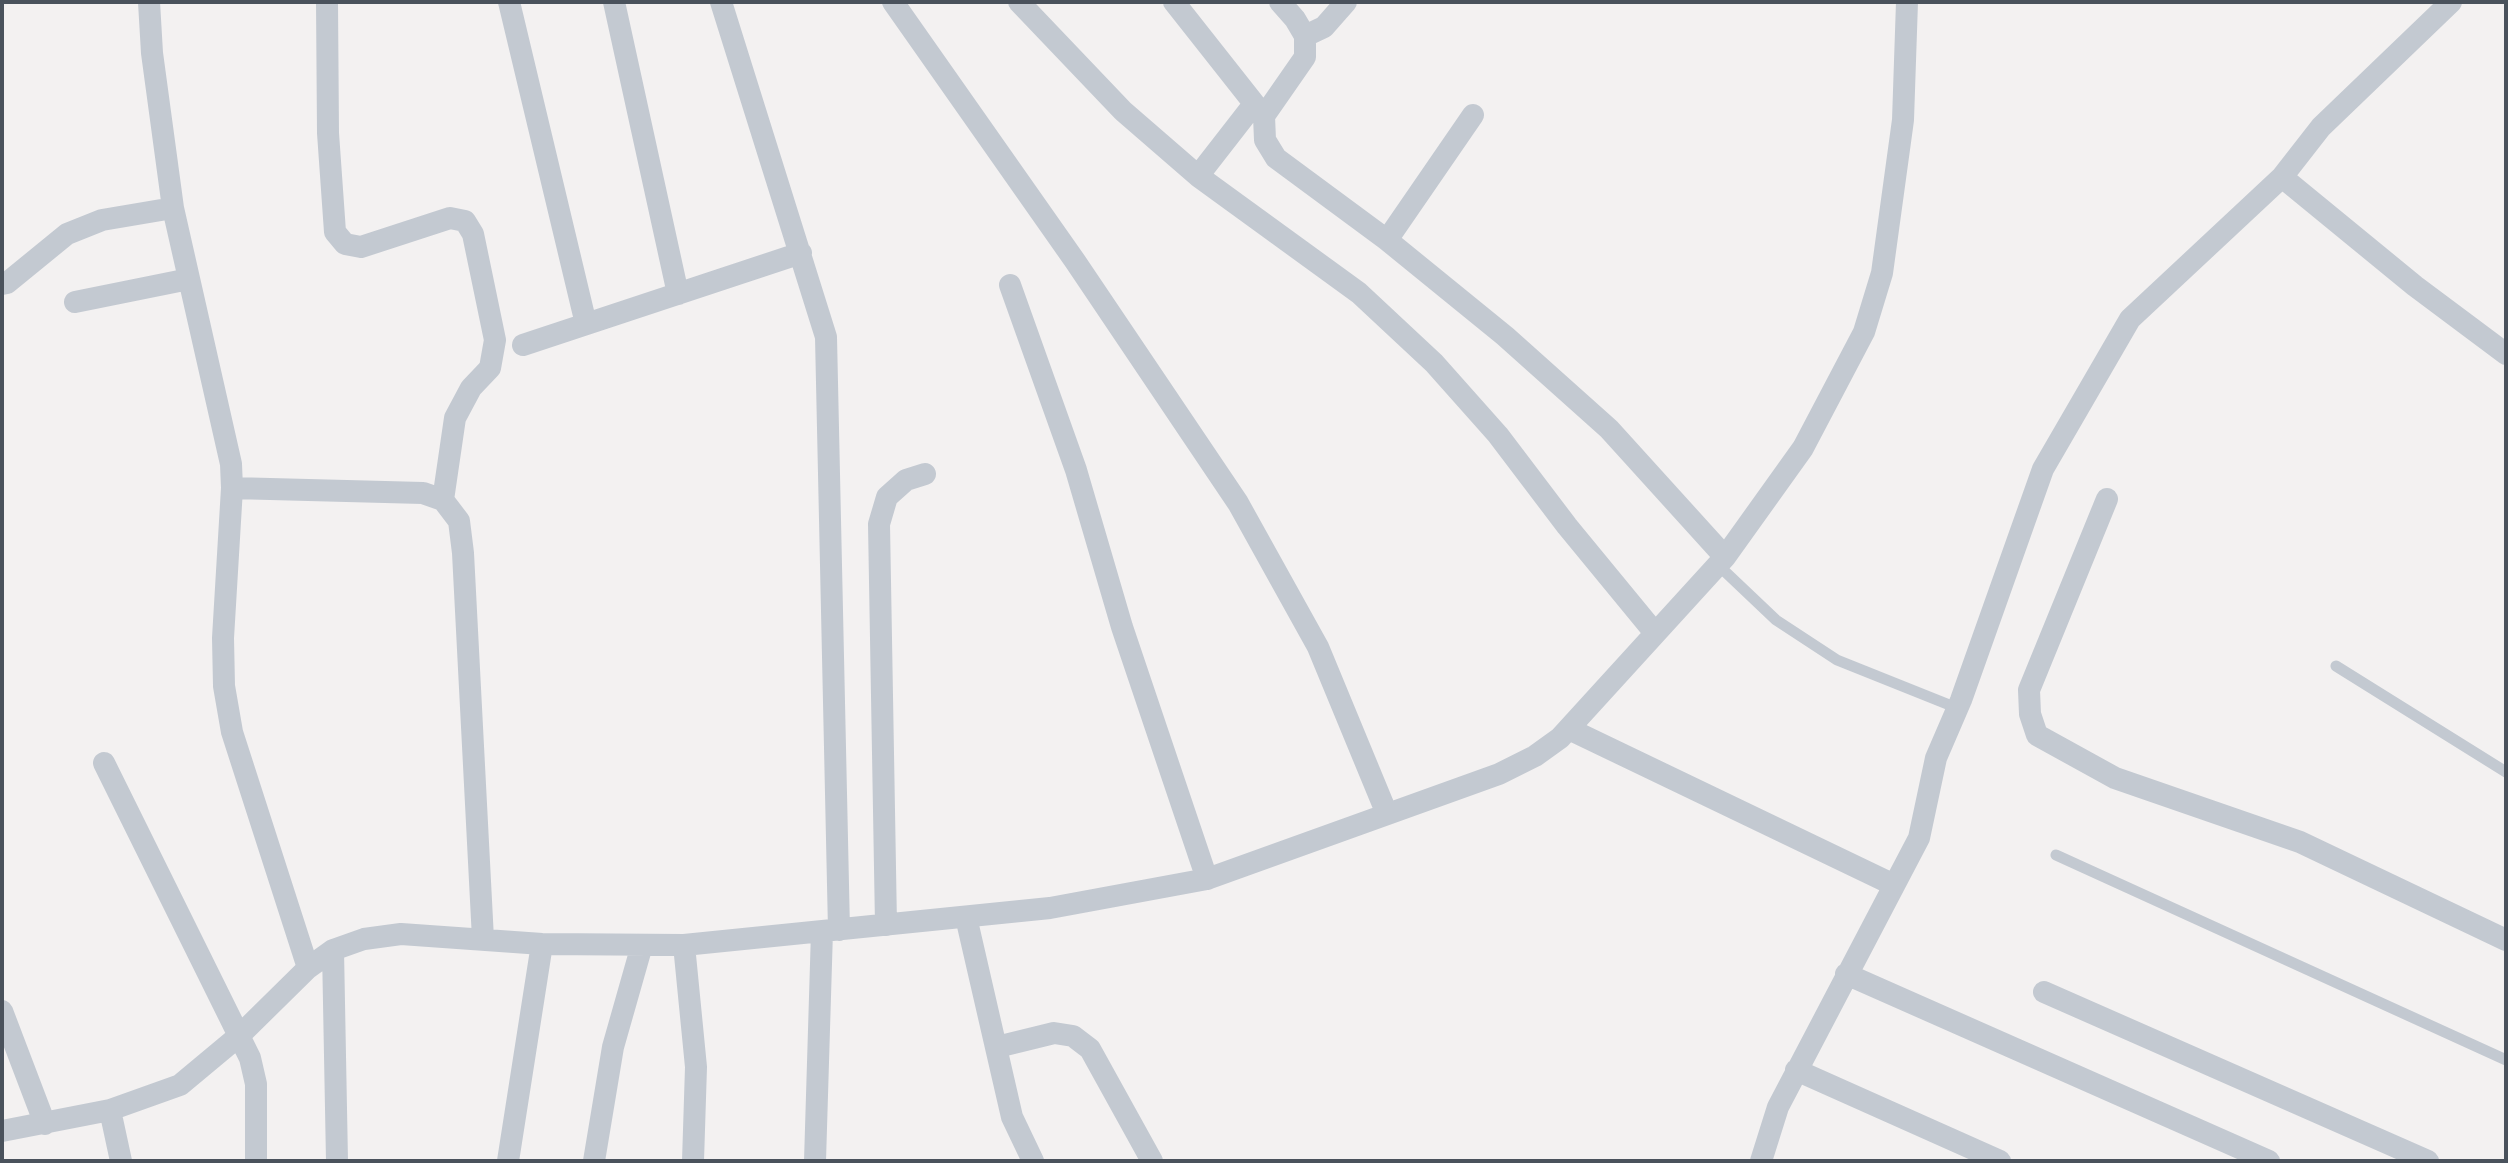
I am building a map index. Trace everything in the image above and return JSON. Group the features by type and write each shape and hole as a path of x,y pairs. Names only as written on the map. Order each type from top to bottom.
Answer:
{"street":[{"path":"149,2 152,53 173,208 231,464 223,638 224,686 232,732 308,968"},
{"path":"327,2 328,133 335,232 345,244 361,247 450,218 465,221 473,234 495,340 490,368 471,388 455,418 443,500"},
{"path":"509,2 586,324"},
{"path":"614,2 678,294"},
{"path":"721,2 826,337 831,930 815,1161"},
{"path":"893,2 1075,261 1238,503 1318,647 1387,814"},
{"path":"1019,2 1123,111 1198,176 1359,293 1434,363 1498,435 1567,526 1655,633"},
{"path":"1174,2 1259,110 1265,140 1276,158 1387,240 1505,336 1609,429 1721,560"},
{"path":"1198,176 1305,57 1305,36 1280,2"},
{"path":"1305,36 1324,27 1346,2"},
{"path":"2,1131 110,1110 180,1085 240,1035 308,968 333,950 364,939 401,934 542,944 684,945 1050,908 1207,879 1499,774 1535,756 1569,729 1721,560 1803,448 1864,332 1882,273 1899,151 1907,2"},
{"path":"1761,1161 1778,1107 1796,1070 1919,838 1936,758 2043,469 2130,319 2282,177 2321,127 2449,3"},
{"path":"1387,240 1473,115"},
{"path":"2282,177 2415,286 2506,354"},
{"path":"2,284 67,234 102,220 173,208"},
{"path":"523,345 801,253"},
{"path":"75,302 189,279"},
{"path":"1010,285 1076,470 1122,627 1207,879"},
{"path":"886,925 879,524 887,497 906,480 925,474"},
{"path":"232,488 423,493 443,500 459,521 483,939"},
{"path":"2107,499 2029,690 2030,714 2037,735 2115,778 2300,842 2506,940"},
{"path":"1569,729 1894,885"},
{"path":"104,763 250,1058 256,1084 256,1161"},
{"path":"966,917 1012,1117 1033,1161"},
{"path":"508,1161 542,944"},
{"path":"594,1161 613,1047 642,945"},
{"path":"684,945 696,1067 693,1161"},
{"path":"333,950 337,1161"},
{"path":"1846,974 2269,1161"},
{"path":"2044,992 2428,1161"},
{"path":"2,1011 45,1124"},
{"path":"997,1047 1054,1033 1073,1036 1090,1049 1152,1161"},
{"path":"1796,1070 2000,1161"},
{"path":"110,1110 121,1161"}],"lane":[{"path":"1721,560 1776,620 1837,660 1957,708"},
{"path":"2336,666 2506,772"},
{"path":"2056,855 2506,1060"}]}
